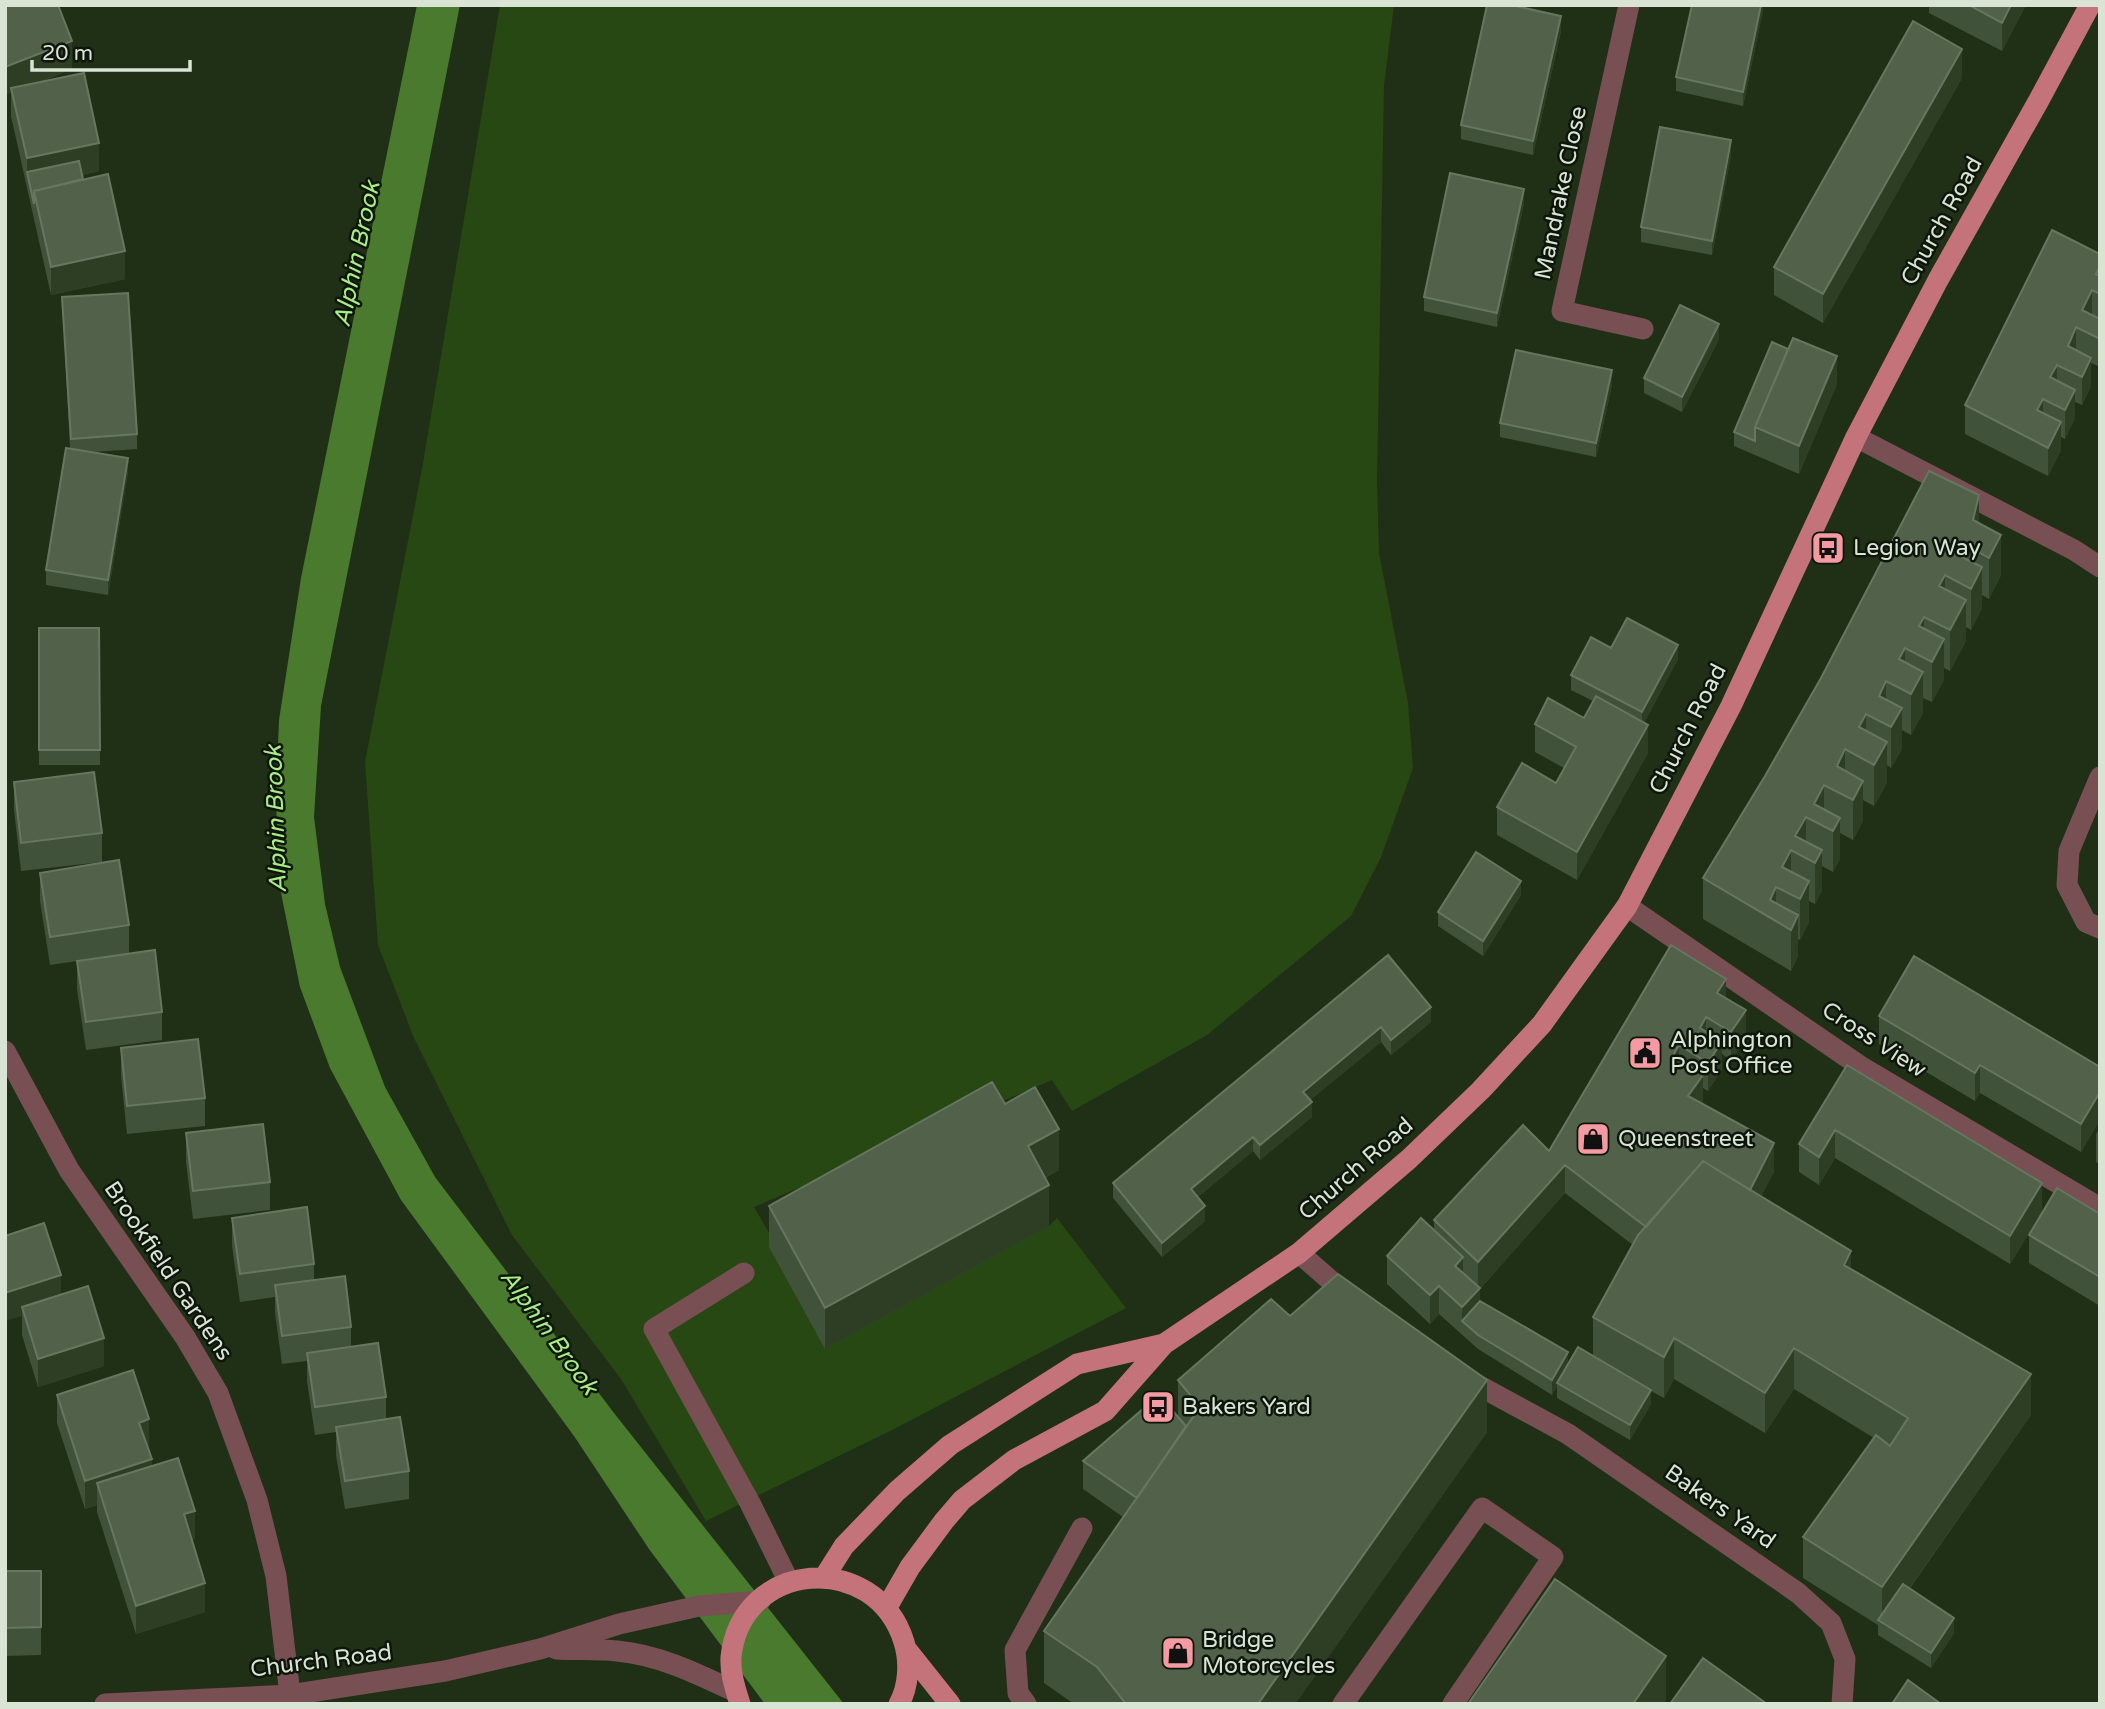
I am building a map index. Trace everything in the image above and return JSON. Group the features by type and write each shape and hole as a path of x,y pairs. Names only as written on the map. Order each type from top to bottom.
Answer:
{"main road":[{"name":"Church Road","path":"887,1607 910,1567 962,1500 1014,1460 1105,1411 1164,1344 1299,1252 1409,1159 1481,1090 1542,1024 1627,906 1731,706 1856,437 1938,281 2090,5"},
{"name":"Church Road","path":"825,1576 844,1546 897,1491 950,1445 1077,1364 1164,1344"},
{"path":"738,1698 733,1682 731,1657 737,1633 749,1611 767,1594 789,1582 825,1576 848,1581 869,1591 887,1607 900,1627 907,1650 908,1674 899,1704"},
{"path":"907,1650 950,1704"}],"street":[{"name":"Mandrake Close","path":"1629,5 1562,312 1643,329"},
{"path":"1856,437 2052,538 2100,567"},
{"path":"2100,777 2069,851 2067,885 2086,922 2100,928"},
{"name":"Cross View","path":"1627,906 1860,1066 2100,1208"},
{"name":"Brookfield Gardens","path":"5,1052 69,1170 185,1337 218,1394 257,1500 276,1576 290,1695"},
{"path":"1299,1252 1368,1312"},
{"path":"744,1273 654,1329 750,1503 789,1582"},
{"name":"Bakers Yard","path":"1441,1366 1568,1434 1798,1593 1831,1623 1845,1659 1842,1704"},
{"path":"1343,1704 1482,1508 1552,1557 1453,1704"},
{"path":"1026,1704 1018,1693 1015,1650 1082,1528"},
{"name":"Church Road","path":"104,1704 290,1695 445,1671 540,1649 619,1624 699,1606 760,1601"},
{"name":"Church Road","path":"540,1649 618,1651 659,1659 692,1671 738,1698"}],"shaded area":[{"path":"500,5 1394,5 1384,86 1377,482 1379,553 1408,703 1413,768 1381,857 1351,916 1207,1035 1072,1111 1052,1080 754,1207 831,1339 1049,1226 1057,1218 1126,1308 892,1430 706,1521 621,1379 512,1235 414,1038 378,945 365,762 422,469"}],"water":[{"name":"Alphin Brook","path":"417,5 460,5 321,706 314,817 325,904 340,967 385,1087 435,1177 614,1413 844,1704 765,1704 649,1549 574,1436 401,1200 330,1068 300,987 278,878 276,794 279,720 301,578"}],"building":[{"path":"5,5 58,5 72,41 5,67"},
{"path":"1487,5 1511,5 1561,16 1533,141 1461,125"},
{"path":"1692,5 1761,5 1743,92 1676,77"},
{"path":"1969,5 2011,5 2002,23"},
{"path":"1913,21 1962,49 1823,294 1774,267"},
{"path":"84,73 99,143 27,158 11,88"},
{"path":"1660,127 1731,140 1712,241 1641,227"},
{"path":"79,161 83,179 34,191 34,204 27,172"},
{"path":"1450,173 1524,189 1497,313 1424,297"},
{"path":"108,174 125,251 51,267 34,191"},
{"path":"2052,230 2100,254 2100,266 2096,274 2100,276 2100,294 2092,290 2082,310 2100,319 2100,339 2076,327 2068,346 2091,358 2082,377 2057,365 2050,377 2075,390 2065,410 2043,399 2037,410 2061,422 2048,448 1965,405"},
{"path":"128,293 137,434 71,439 62,297"},
{"path":"1680,305 1719,324 1682,397 1644,378"},
{"path":"1793,338 1837,356 1799,446 1755,427"},
{"path":"1772,342 1788,349 1755,427 1755,441 1734,432"},
{"path":"1516,350 1612,370 1596,443 1500,423"},
{"path":"66,448 128,458 108,580 46,570"},
{"path":"1929,471 1979,495 1973,520 2001,535 1989,558 1962,543 1956,554 1982,567 1971,589 1945,575 1939,586 1966,600 1950,630 1924,617 1919,626 1944,639 1932,662 1905,648 1899,659 1923,672 1911,694 1886,681 1879,696 1902,708 1891,727 1866,714 1859,727 1887,742 1874,765 1845,749 1837,766 1863,781 1853,800 1824,785 1814,804 1840,818 1833,831 1806,817 1795,836 1822,850 1815,863 1791,850 1782,867 1809,881 1800,899 1776,887 1770,900 1798,915 1791,930 1703,878 1821,678"},
{"path":"1627,618 1678,645 1642,712 1571,675 1591,637 1611,648"},
{"path":"39,628 99,628 100,750 39,750"},
{"path":"1596,696 1648,725 1577,852 1497,807 1522,763 1556,783 1576,747 1535,724 1548,698 1584,718"},
{"path":"94,772 102,833 21,843 14,782"},
{"path":"1476,852 1521,881 1483,941 1438,912"},
{"path":"119,860 129,925 50,937 40,873"},
{"path":"1671,945 1726,979 1717,993 1746,1010 1731,1032 1706,1017 1700,1028 1722,1041 1708,1063 1679,1045 1673,1056 1703,1075 1688,1096 1774,1143 1750,1190 1703,1161 1646,1227 1565,1165 1478,1262 1434,1220 1523,1125 1549,1151"},
{"path":"155,950 162,1012 86,1022 77,961"},
{"path":"1388,955 1431,1007 1391,1040 1381,1027 1303,1092 1312,1102 1260,1145 1253,1137 1191,1189 1205,1206 1162,1243 1113,1183"},
{"path":"1914,956 2100,1067 2100,1092 2081,1124 1980,1065 1975,1073 1879,1016"},
{"path":"198,1039 205,1098 127,1106 121,1048"},
{"path":"1847,1065 2042,1183 2010,1236 1835,1130 1819,1157 1799,1144"},
{"path":"992,1082 1005,1104 1035,1087 1059,1129 1028,1146 1049,1185 825,1308 769,1206"},
{"path":"263,1124 270,1182 193,1191 186,1133"},
{"path":"1703,1161 1851,1251 1844,1265 2031,1374 1882,1587 1803,1537 1876,1435 1890,1446 1908,1418 1794,1348 1765,1393 1674,1338 1664,1357 1593,1317 1638,1235"},
{"path":"2057,1188 2100,1214 2100,1277 2029,1235"},
{"path":"307,1207 314,1264 240,1274 232,1218"},
{"path":"1421,1218 1463,1257 1455,1266 1480,1288 1462,1307 1439,1286 1430,1295 1387,1256"},
{"path":"44,1223 61,1275 5,1293 5,1236"},
{"path":"1338,1274 1487,1380 1258,1704 1126,1704 1097,1667 1044,1631 1200,1407 1178,1380 1271,1299 1290,1316"},
{"path":"345,1276 351,1327 282,1336 275,1285"},
{"path":"88,1286 104,1338 38,1359 22,1307"},
{"path":"1480,1301 1568,1352 1552,1380 1478,1335 1462,1321"},
{"path":"378,1343 386,1397 315,1407 307,1353"},
{"path":"1578,1347 1651,1390 1630,1425 1557,1383"},
{"path":"133,1370 149,1419 139,1423 152,1459 85,1481 57,1395"},
{"path":"1159,1395 1186,1426 1137,1498 1083,1461"},
{"path":"400,1417 409,1471 345,1481 336,1427"},
{"path":"178,1458 195,1511 184,1514 205,1583 136,1606 97,1483"},
{"path":"5,1571 41,1571 41,1627 5,1628"},
{"path":"1555,1579 1666,1656 1633,1704 1468,1704"},
{"path":"1903,1584 1954,1618 1931,1653 1878,1620"},
{"path":"1703,1658 1767,1704 1670,1704"},
{"path":"1908,1680 1941,1704 1892,1704"}],"place":[{"name":"Legion Way","path":"1828,548"},
{"name":"Alphington Post Office","path":"1645,1053"},
{"name":"Queenstreet","path":"1593,1139"},
{"name":"Bakers Yard","path":"1158,1407"},
{"name":"Bridge Motorcycles","path":"1178,1653"}]}
